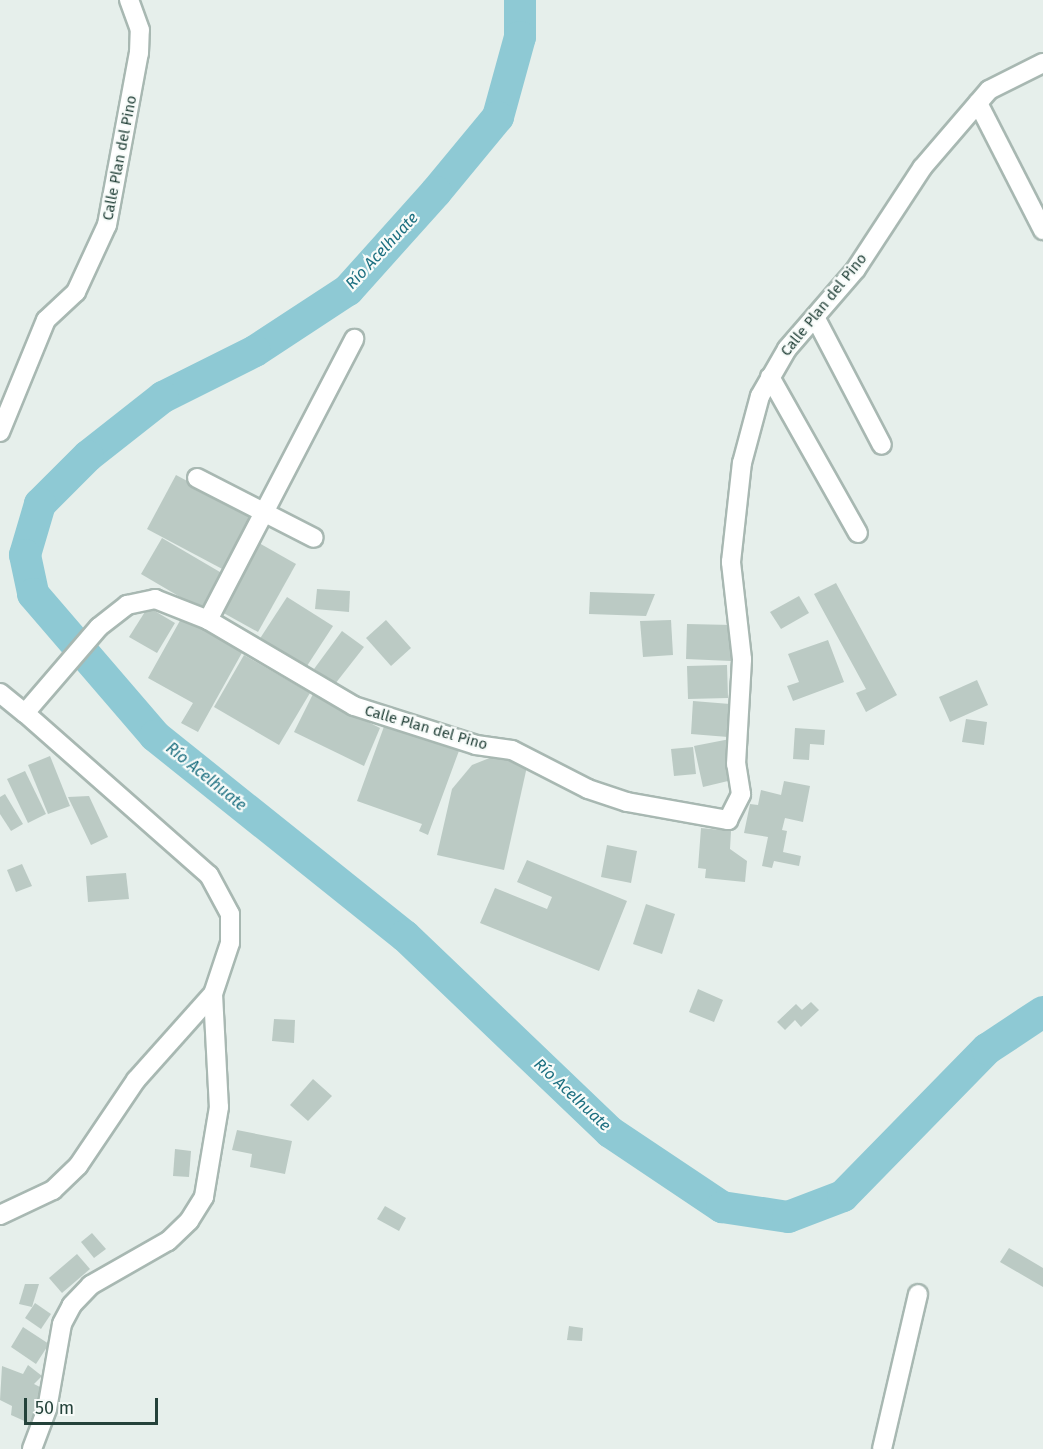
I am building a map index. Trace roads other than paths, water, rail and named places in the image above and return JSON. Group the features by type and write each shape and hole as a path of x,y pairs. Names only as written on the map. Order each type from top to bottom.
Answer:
{"street":[{"name":"Calle Plan del Pino","path":"0,432 46,320 75,292 107,225 139,53 141,30 129,0"},
{"name":"Calle Plan del Pino","path":"25,713 99,627 142,600 155,599 208,620 354,706 476,746 512,750 588,789 627,802 728,820 741,794 736,764 742,659 731,562 742,463 770,377 815,317 856,268 922,168 978,103 1000,81 1043,63"},
{"path":"978,103 1043,230"},
{"path":"815,317 882,445"},
{"path":"208,620 354,339"},
{"path":"770,377 858,533"},
{"path":"196,477 314,538"},
{"path":"0,693 209,875 222,893 230,914 230,943 213,994 219,1107 204,1197 189,1221 168,1241 91,1285 72,1305 62,1324 47,1409 32,1449"},
{"path":"0,1215 53,1190 78,1166 136,1080 213,994"},
{"path":"882,1449 918,1294"}],"waterway":[{"name":"Río Acelhuate","path":"520,0 520,37 498,117 436,192 348,290 255,351 163,397 88,456 40,504 25,555 33,594 155,736 405,936 610,1132 722,1207 788,1217 843,1196 987,1049 1043,1012"}]}
